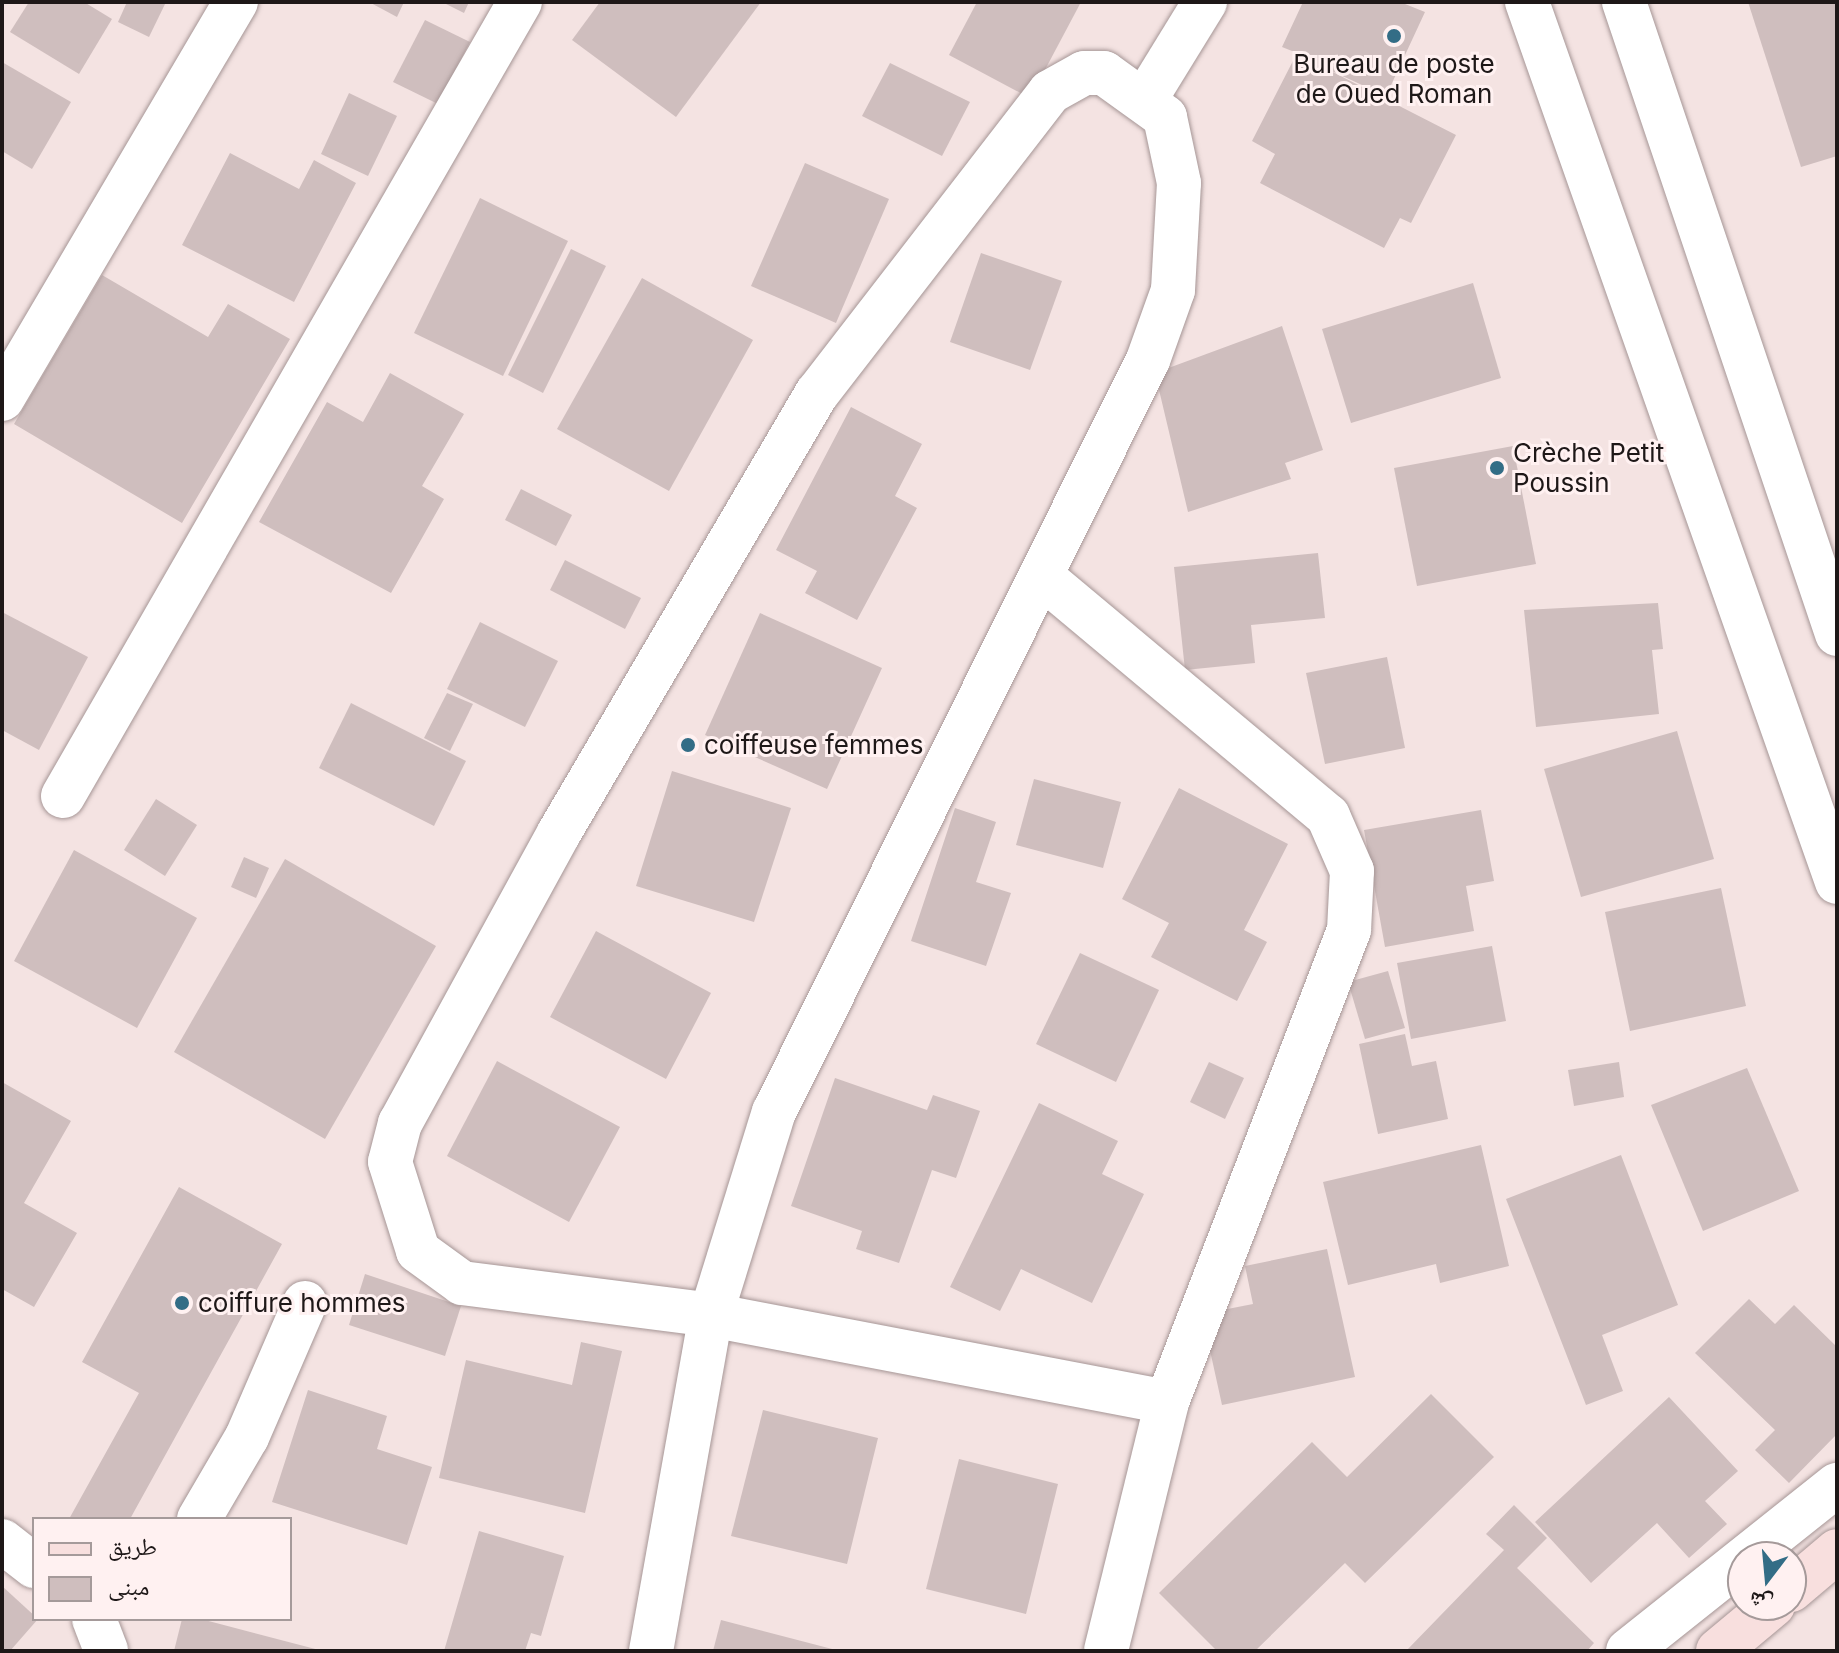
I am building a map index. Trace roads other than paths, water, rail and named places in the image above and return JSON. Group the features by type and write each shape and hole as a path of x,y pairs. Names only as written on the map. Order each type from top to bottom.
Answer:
{"main road":[{"path":"1807,1576 1837,1551"},
{"path":"1718,1651 1754,1621"}],"street":[{"path":"2,399 236,2"},
{"path":"63,796 520,2"},
{"path":"1146,98 1205,2"},
{"path":"1527,2 1837,882"},
{"path":"1624,2 1837,634"},
{"path":"651,1651 711,1315 774,1112 1148,360 1173,290 1179,183 1165,117 1146,98 1104,73 1069,77 1050,92 817,393 559,833 400,1123 390,1162 405,1227 437,1270 489,1287 711,1315 1167,1402"},
{"path":"1041,576 1328,816 1352,871 1349,930 1167,1402 1106,1651"},
{"path":"200,1517 247,1437 305,1303"},
{"path":"1628,1651 1837,1485"},
{"path":"2,1541 32,1564"}],"place":[{"name":"Bureau de poste de Oued Roman","path":"1394,36"},
{"name":"Crèche Petit Poussin","path":"1497,468"},
{"name":"coiffeuse femmes","path":"688,745"},
{"name":"coiffure hommes","path":"182,1303"}]}
